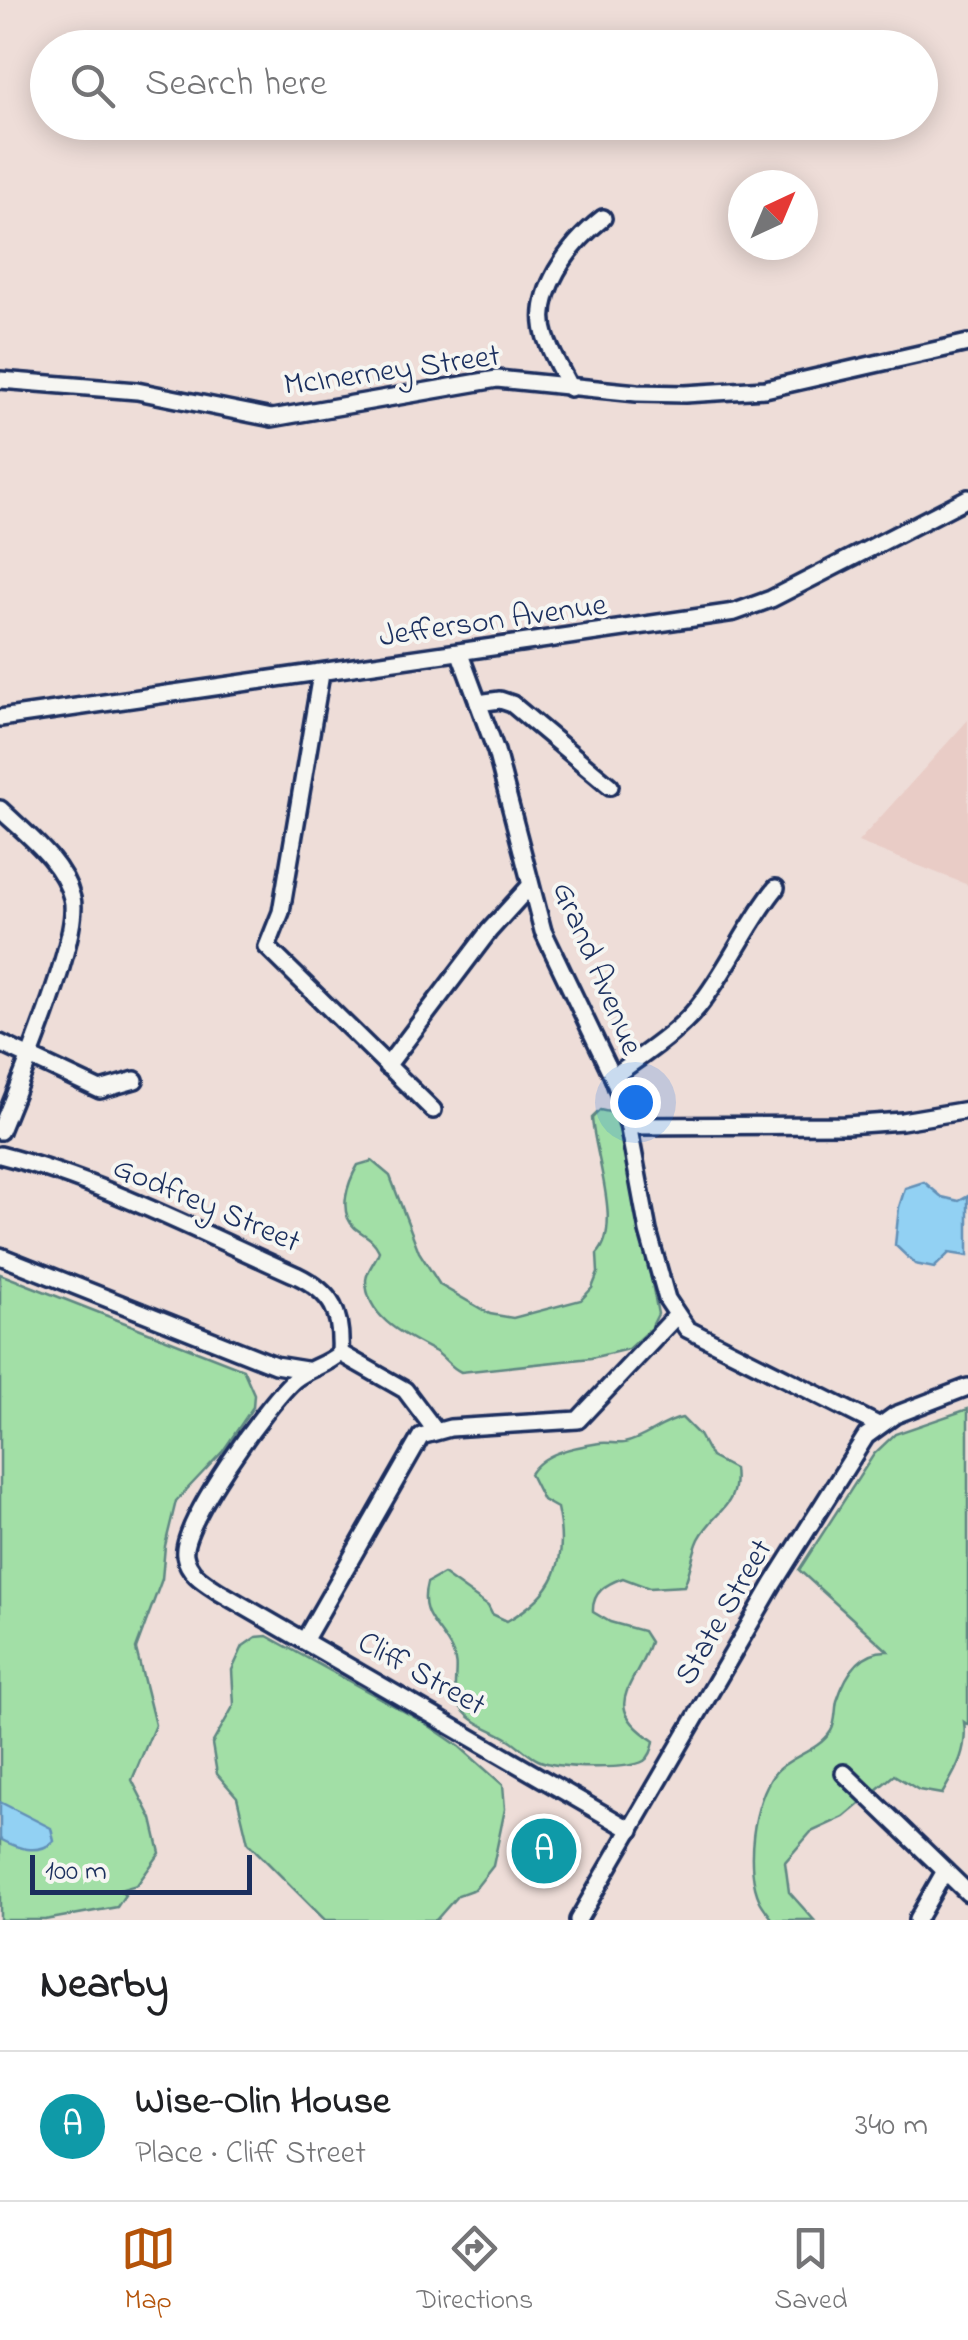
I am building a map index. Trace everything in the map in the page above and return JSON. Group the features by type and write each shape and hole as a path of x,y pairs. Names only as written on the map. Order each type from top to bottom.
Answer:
{"street":[{"path":"570,388 546,337 542,310 550,284 566,257 603,218"},
{"name":"McInerney Street","path":"0,380 136,391 272,418 497,379 570,388 685,394 765,389 968,343"},
{"name":"Jefferson Avenue","path":"0,718 734,612 771,599 968,498"},
{"name":"Grand Avenue","path":"460,654 510,796 530,887 553,954 613,1077 629,1126 659,1279 677,1315"},
{"path":"320,674 290,866 281,912 267,946 434,1110"},
{"path":"478,703 500,700 512,704 610,786"},
{"path":"0,810 58,868 73,904 69,932 32,1055 0,1131"},
{"path":"387,1066 489,931 530,887"},
{"path":"613,1077 696,1010 752,917 776,888"},
{"path":"0,1043 100,1090 135,1080"},
{"path":"629,1126 846,1125 968,1110"},
{"name":"Godfrey Street","path":"0,1155 106,1192 317,1285 332,1303 341,1329 340,1353"},
{"path":"0,1256 275,1365 306,1370 332,1361 340,1353 405,1390 434,1430"},
{"path":"304,1641 422,1436 434,1430 578,1420 677,1315 687,1329 878,1425"},
{"name":"Cliff Street","path":"306,1370 264,1416 214,1487 188,1536 184,1548 188,1565 198,1578 221,1593 631,1830"},
{"name":"State Street","path":"578,1920 866,1436 878,1425 926,1401 968,1387"},
{"path":"844,1773 968,1893"},
{"path":"917,1920 945,1871"}],"shaded area":[{"path":"968,720 968,885 858,842"}],"green space":[{"path":"600,1110 614,1113 627,1156 658,1314 651,1328 628,1349 591,1358 461,1372 381,1316 368,1294 366,1280 379,1251 346,1214 348,1188 358,1165 372,1161 390,1176 419,1252 440,1285 490,1314 513,1318 581,1300 592,1288 598,1273 597,1254 607,1226 605,1189 592,1118"},
{"path":"0,1274 243,1369 254,1394 253,1407 223,1451 176,1501 162,1579 136,1649 155,1725 132,1780 152,1819 160,1853 137,1885 119,1890 125,1895 117,1907 45,1920 0,1920"},
{"path":"968,1409 968,1725 964,1722 960,1760 942,1794 919,1790 894,1775 844,1817 811,1832 785,1862 789,1892 814,1920 773,1920 760,1901 752,1871 756,1817 767,1785 781,1767 819,1744 831,1731 840,1692 855,1666 869,1655 888,1651 799,1570 874,1454 895,1434"},
{"path":"682,1418 699,1435 711,1457 734,1469 733,1492 699,1539 684,1586 649,1588 623,1578 601,1590 593,1605 593,1612 610,1622 643,1631 650,1642 624,1706 637,1728 654,1741 651,1752 636,1764 608,1767 576,1767 538,1760 462,1709 455,1688 455,1658 425,1604 427,1583 443,1574 488,1606 492,1614 507,1621 523,1611 547,1588 561,1545 557,1508 543,1500 530,1474 543,1460 560,1452 632,1441"},
{"path":"267,1636 425,1723 503,1785 505,1809 493,1866 475,1889 458,1895 436,1920 325,1920 248,1843 237,1797 217,1774 212,1744 234,1705 232,1670 243,1646 256,1637"}],"water":[{"path":"924,1182 942,1197 959,1201 968,1196 968,1256 949,1253 934,1268 915,1264 895,1245 905,1188"},
{"path":"0,1802 51,1828 54,1841 34,1849 0,1839"}],"place":[{"name":"Wise-Olin House","path":"544,1851"}]}
